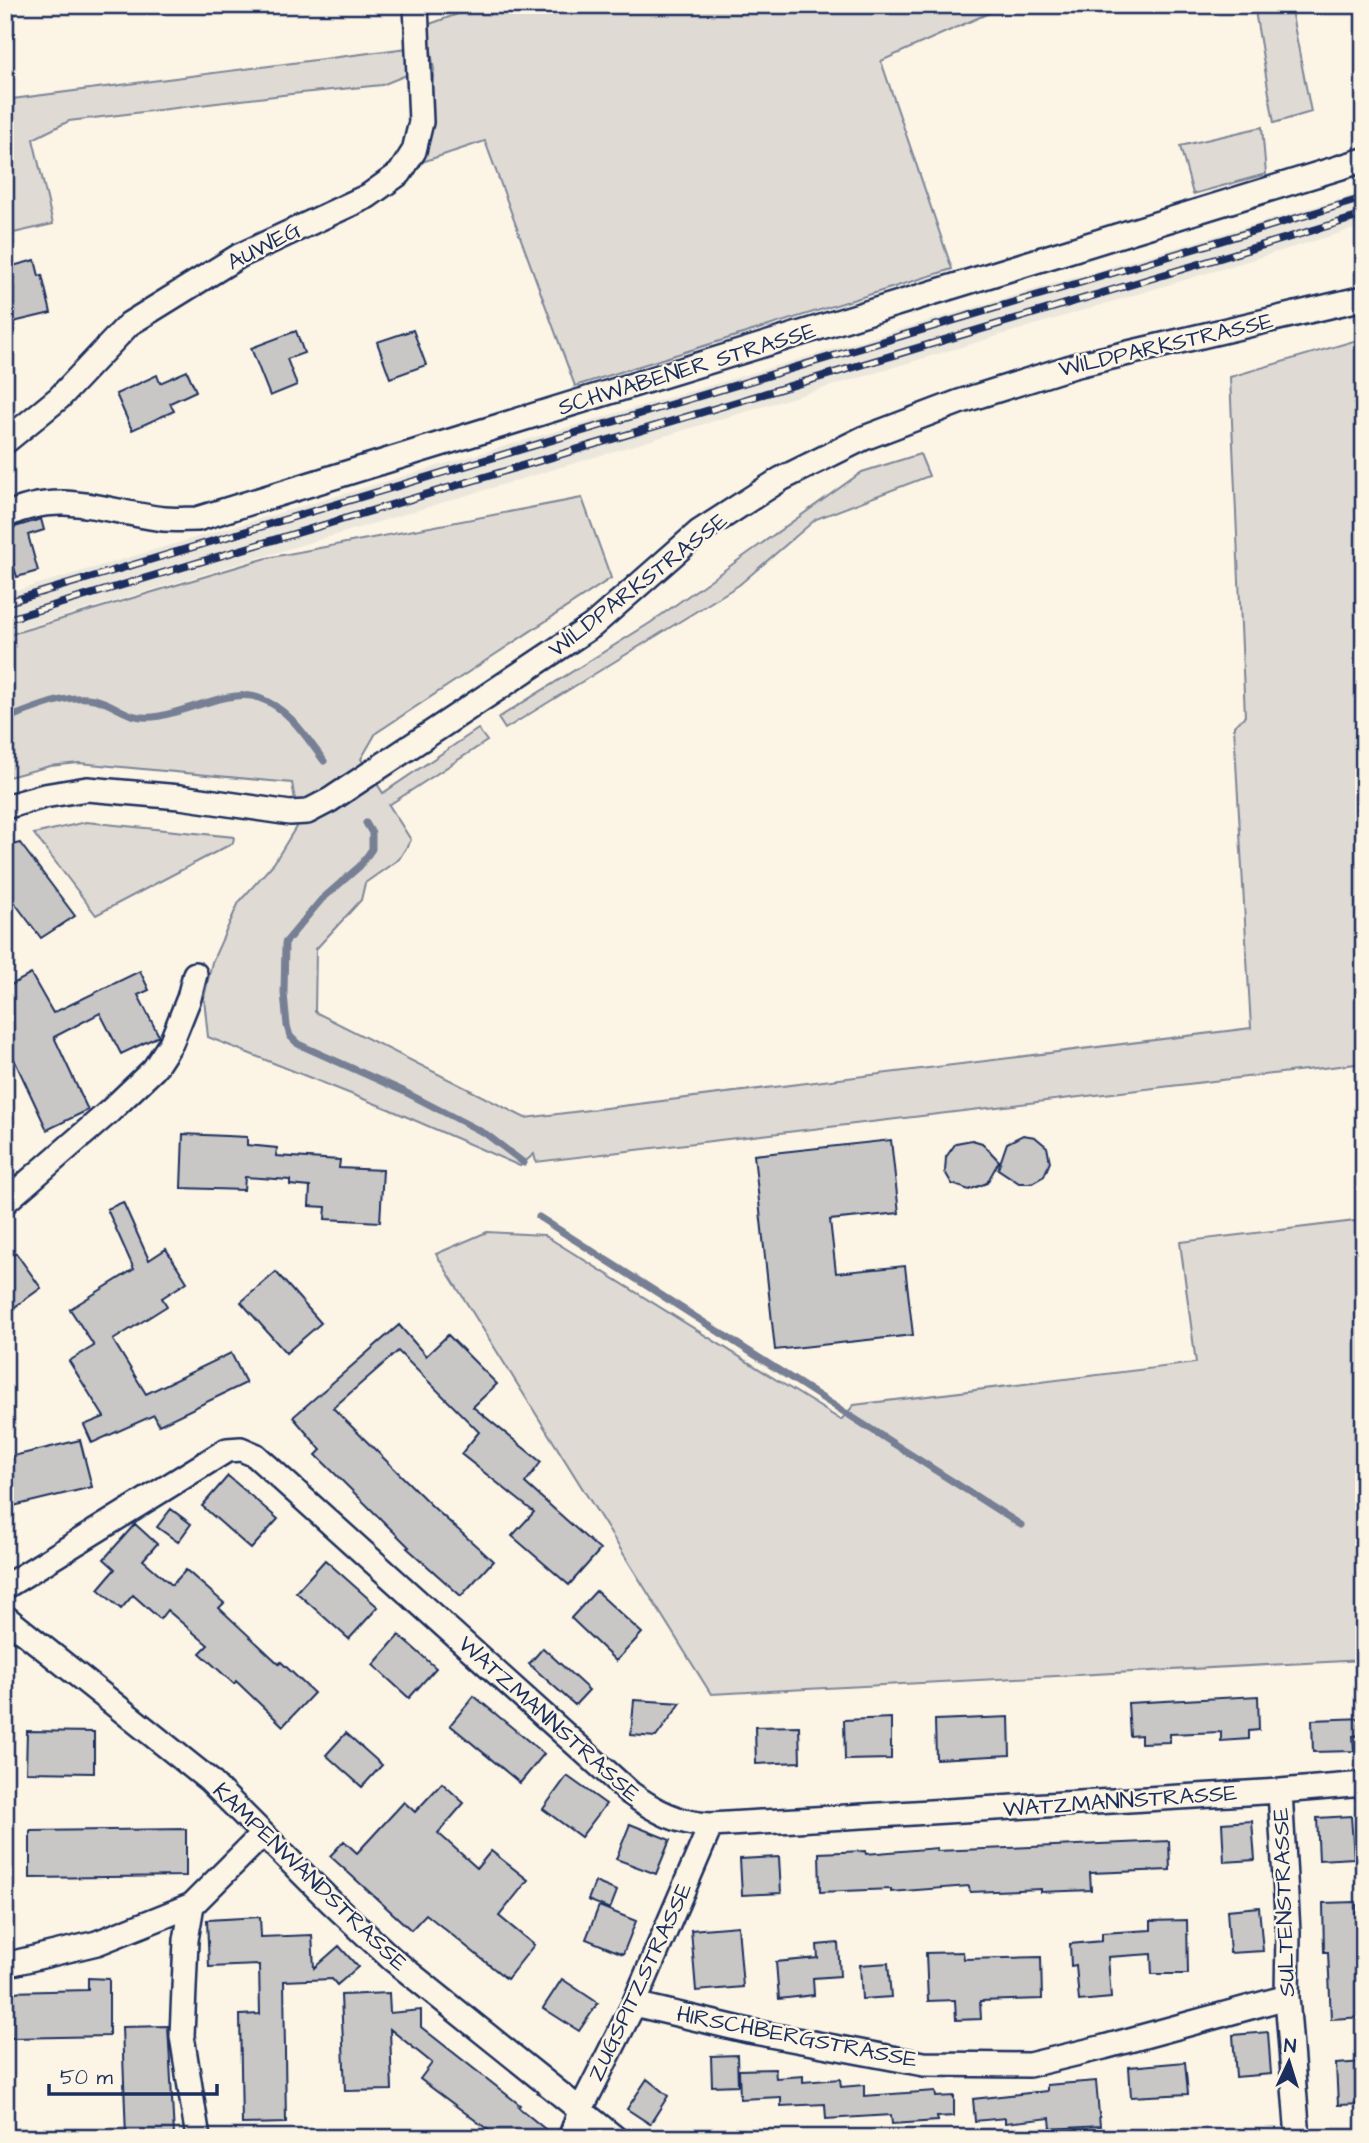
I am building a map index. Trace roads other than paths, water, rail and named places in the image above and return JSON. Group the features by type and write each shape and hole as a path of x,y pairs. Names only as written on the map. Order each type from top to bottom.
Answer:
{"street":[{"name":"AUWEG","path":"5,442 59,398 130,324 239,256 368,196 400,173 414,151 421,122 416,5"},
{"name":"SCHWABENER STRASSE","path":"5,516 49,502 82,504 164,519 197,519 1364,160"},
{"name":"WILDPARKSTRASSE","path":"5,807 44,796 87,789 180,797 290,813 307,812 330,800 592,626 699,532 781,479 852,443 959,402 1077,365 1364,298"},
{"path":"5,1202 154,1069 171,1043 189,998 195,974"},
{"name":"WATZMANNSTRASSE","path":"5,1587 226,1450 241,1449 255,1455 630,1793 674,1819 695,1825 711,1825 1364,1784"},
{"name":"KAMPENWANDSTRASSE","path":"5,1617 209,1780 392,1959 615,2138"},
{"name":"SULTENSTRASSE","path":"1280,1791 1288,1933 1287,1997 1298,2138"},
{"name":"ZUGSPITZSTRASSE","path":"570,2138 581,2109 634,2004 711,1825"},
{"path":"5,1965 97,1943 192,1905 263,1834"},
{"path":"192,1905 186,1940 183,2036 198,2138"},
{"name":"HIRSCHBERGSTRASSE","path":"634,2004 749,2031 924,2064 1029,2064 1104,2047 1287,1997"}],"waterway":[{"path":"5,719 49,703 72,698 94,699 131,715 149,717 224,698 248,696 270,703 288,716 324,761"},
{"path":"366,823 372,833 372,849 360,866 321,900 285,943 284,993 290,1036 298,1044 403,1091 486,1134 524,1163"},
{"path":"539,1217 1021,1525"}],"railway":[{"path":"5,603 1364,198"},
{"path":"5,620 1364,215"}]}
